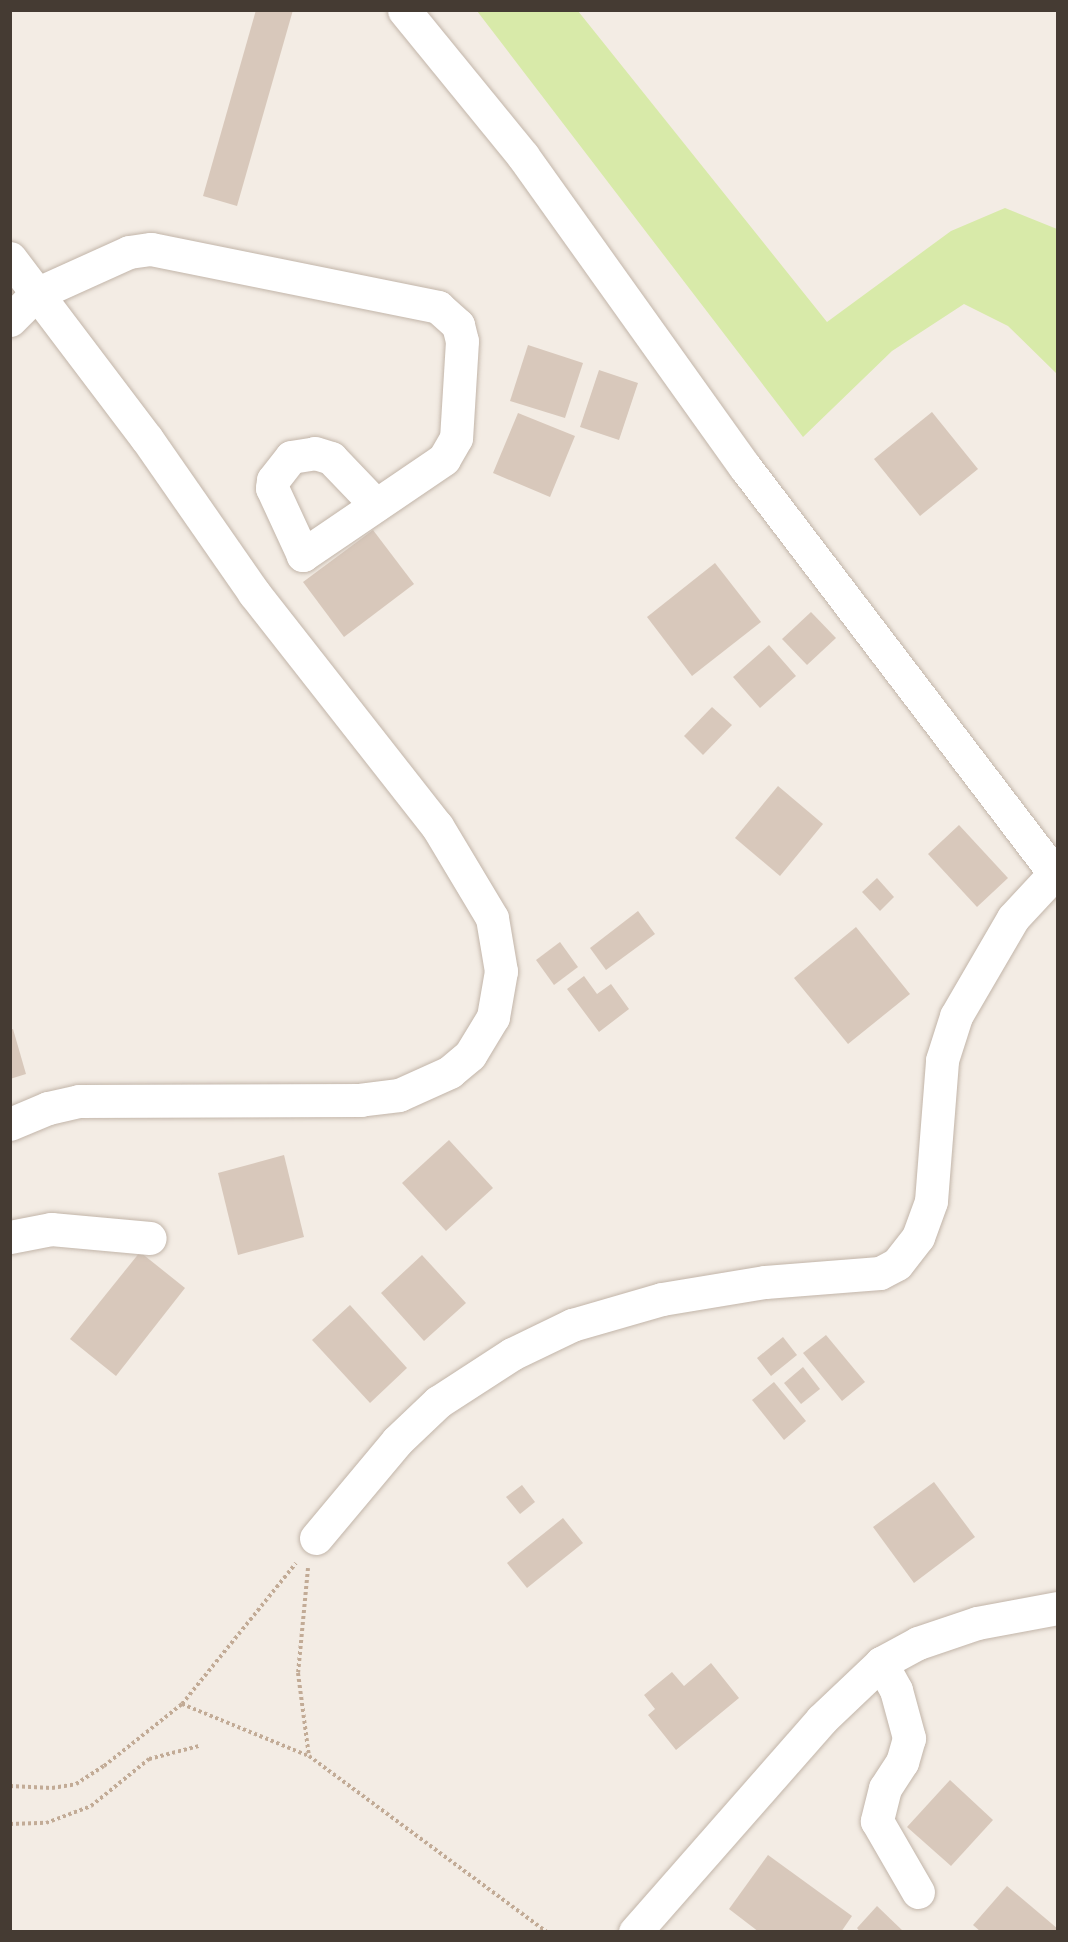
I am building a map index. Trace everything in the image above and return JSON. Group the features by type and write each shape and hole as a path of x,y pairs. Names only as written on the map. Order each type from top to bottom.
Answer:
{"street":[{"path":"316,1538 397,1441 438,1402 512,1353 572,1325 662,1299 765,1282 880,1273 897,1264 918,1237 931,1201 942,1060 956,1016 1002,935 1056,876 745,467 524,156 404,10"},
{"path":"10,320 36,294 129,252 151,249 438,307 458,325 462,341 454,444 444,459 376,505"},
{"path":"10,258 147,439 254,592 437,826 492,918 501,971 493,1017 470,1055 450,1072 399,1095 361,1100 79,1101 48,1108 10,1124"},
{"path":"10,1237 51,1229 150,1238"},
{"path":"635,1932 821,1720 881,1663 918,1643 977,1623 1058,1608"},
{"path":"881,1663 899,1698 909,1738 902,1762 885,1788 877,1821 918,1892"}],"path":[{"path":"10,1786 52,1788 76,1784 182,1704 316,1538"},
{"path":"309,1756 298,1673 308,1570 316,1538"},
{"path":"182,1704 309,1756 547,1932"},
{"path":"10,1824 46,1823 91,1806 149,1759 199,1746"}],"green space":[{"path":"477,11 578,11 827,322 951,231 1005,208 1057,229 1057,374 1008,326 964,304 892,351 803,437"}],"building":[{"path":"256,10 293,10 237,206 203,196"},
{"path":"528,345 583,363 565,418 510,401"},
{"path":"599,370 638,383 619,440 580,427"},
{"path":"932,412 978,469 920,516 874,459"},
{"path":"518,413 575,436 550,497 493,473"},
{"path":"373,530 414,584 344,637 303,582"},
{"path":"715,563 761,622 692,676 647,617"},
{"path":"811,612 836,638 807,665 782,639"},
{"path":"769,645 796,676 760,708 733,677"},
{"path":"712,707 732,725 703,755 684,736"},
{"path":"778,786 823,824 780,876 735,838"},
{"path":"959,825 1008,878 977,907 928,854"},
{"path":"877,878 894,897 880,911 862,892"},
{"path":"638,911 655,934 606,970 590,948"},
{"path":"856,927 910,994 848,1044 794,978"},
{"path":"560,942 578,967 554,985 536,960"},
{"path":"584,976 597,994 611,984 629,1009 599,1032 567,989"},
{"path":"13,1029 26,1074 10,1079 10,1030"},
{"path":"449,1140 493,1188 446,1231 402,1183"},
{"path":"284,1155 304,1237 238,1255 218,1173"},
{"path":"140,1252 185,1288 116,1376 70,1339"},
{"path":"422,1255 466,1303 424,1341 381,1293"},
{"path":"350,1305 407,1368 370,1403 312,1340"},
{"path":"826,1335 865,1382 842,1401 803,1353"},
{"path":"783,1337 797,1355 771,1376 757,1358"},
{"path":"803,1367 820,1389 801,1404 784,1383"},
{"path":"774,1382 806,1421 784,1440 752,1400"},
{"path":"934,1482 975,1537 914,1583 873,1527"},
{"path":"522,1485 535,1502 520,1514 506,1497"},
{"path":"563,1518 583,1543 527,1588 507,1563"},
{"path":"711,1663 739,1698 676,1750 648,1715 655,1709 644,1695 672,1672 684,1686"},
{"path":"950,1780 993,1820 951,1866 907,1827"},
{"path":"768,1855 852,1916 841,1932 759,1932 729,1909"},
{"path":"1007,1886 1058,1929 1058,1932 981,1932 973,1925"},
{"path":"877,1906 904,1932 860,1932 857,1928"}]}
